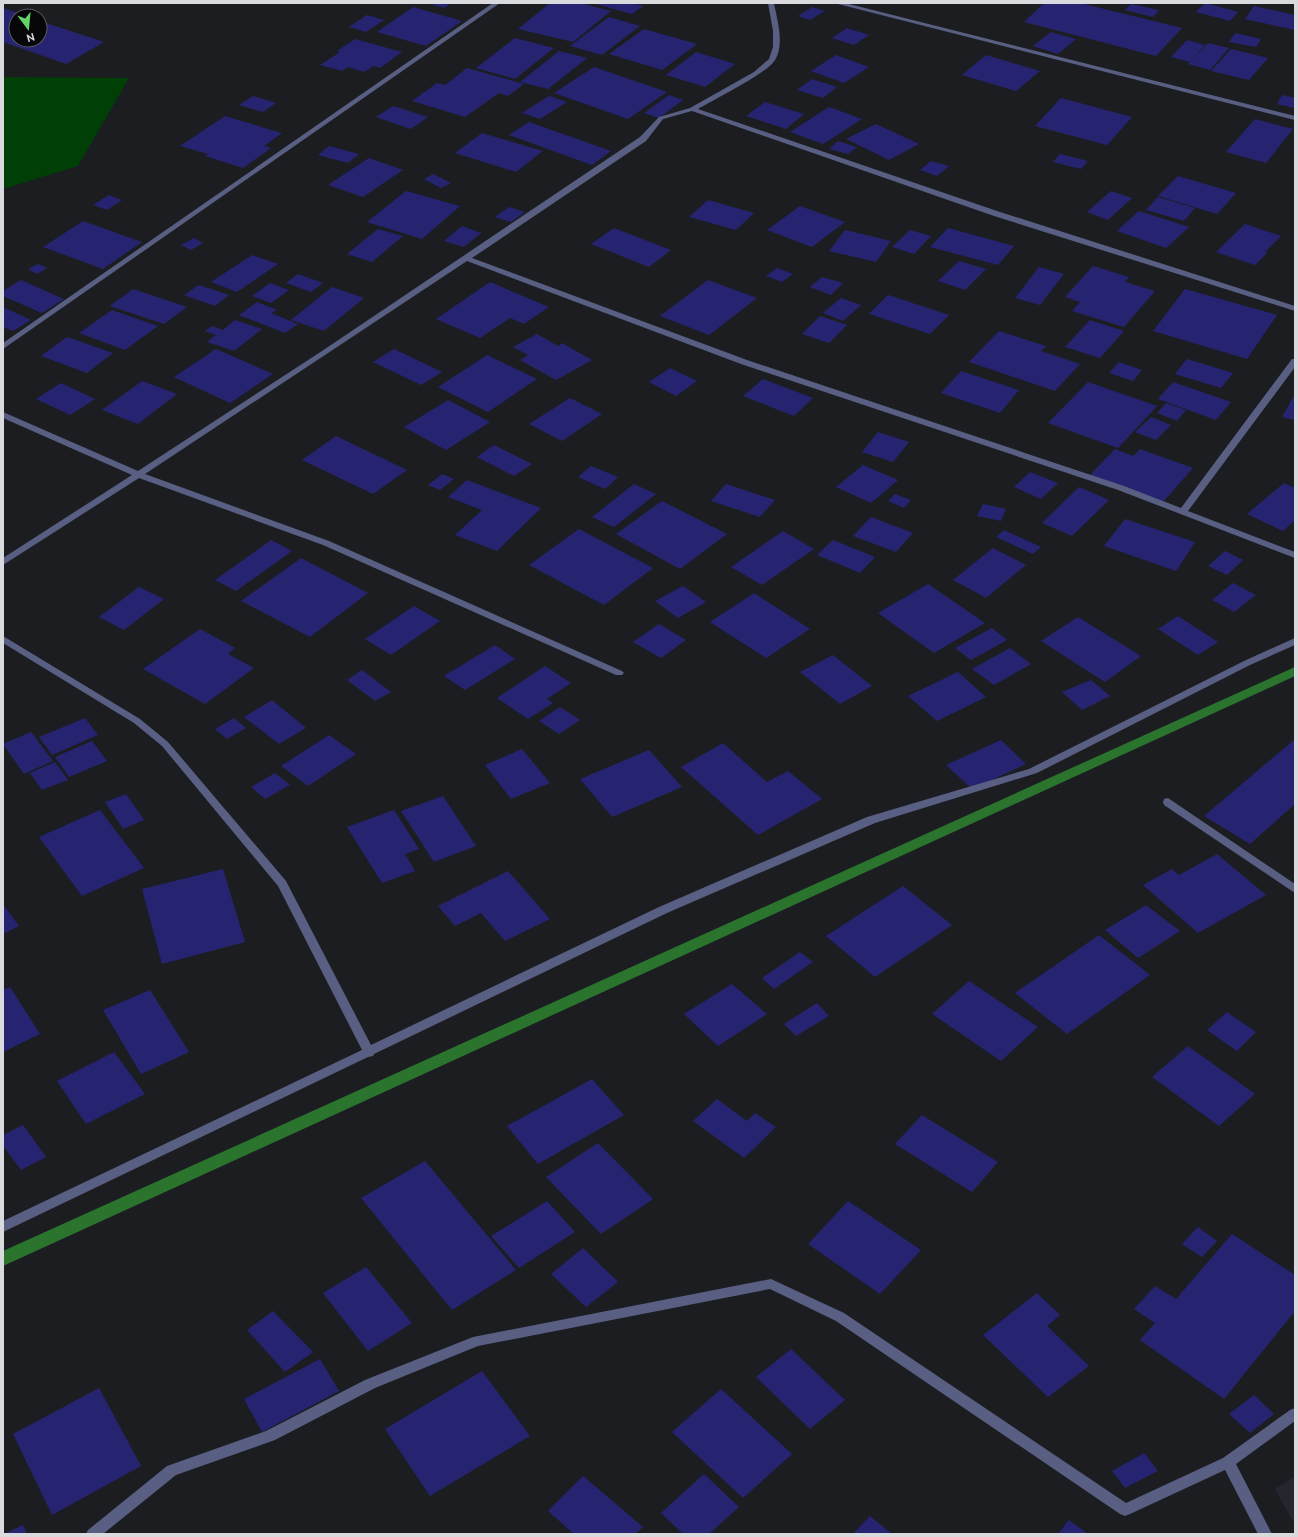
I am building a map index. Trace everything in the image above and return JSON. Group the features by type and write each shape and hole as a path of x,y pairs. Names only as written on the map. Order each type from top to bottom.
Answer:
{"street":[{"path":"3,347 497,3"},
{"path":"3,562 139,475 643,139 661,118 692,109 756,73 772,60 776,47 776,31 771,3"},
{"path":"837,3 1295,118"},
{"path":"692,109 997,214 1295,309"},
{"path":"466,258 744,362 1121,488 1295,555"},
{"path":"1183,512 1295,361"},
{"path":"3,416 139,475 326,543 620,673"},
{"path":"3,638 137,721 165,744 282,884 369,1052"},
{"path":"3,1227 664,910 871,820 1033,771 1247,663 1295,641"},
{"path":"1168,802 1295,889"},
{"path":"93,1534 172,1470 270,1436 370,1384 477,1341 771,1284 840,1318 1125,1510 1228,1462 1295,1414"},
{"path":"1228,1462 1265,1534"}],"shaded area":[{"path":"1295,1476 1295,1525 1275,1489"}],"green space":[{"path":"3,77 129,78 78,166 3,189"}],"building":[{"path":"428,3 451,3 444,8"},
{"path":"550,3 580,3 611,11 573,42 518,29"},
{"path":"592,3 633,3 643,6 632,14"},
{"path":"1044,3 1080,3 1182,28 1156,56 1024,22"},
{"path":"1205,3 1238,12 1230,21 1196,12"},
{"path":"1131,4 1159,10 1153,17 1125,10"},
{"path":"1254,6 1295,15 1295,30 1245,19"},
{"path":"413,7 462,21 426,46 377,32"},
{"path":"812,7 825,11 810,20 798,16"},
{"path":"3,8 8,10 8,44 3,42"},
{"path":"367,15 384,20 366,32 349,27"},
{"path":"609,17 640,26 602,55 570,46"},
{"path":"48,24 104,42 66,64 20,48 48,48"},
{"path":"847,28 869,35 854,45 832,38"},
{"path":"644,29 697,44 662,70 609,54"},
{"path":"1051,32 1076,39 1058,54 1033,46"},
{"path":"1235,33 1261,39 1256,47 1229,42"},
{"path":"515,38 554,48 515,79 476,68"},
{"path":"355,39 402,52 380,68 374,66 364,72 348,67 342,71 320,65 340,52 337,51"},
{"path":"1187,40 1205,45 1190,62 1171,57"},
{"path":"1208,43 1229,48 1210,70 1188,64"},
{"path":"1231,49 1268,58 1249,80 1211,71"},
{"path":"559,51 587,58 548,89 520,82"},
{"path":"696,52 735,64 705,87 666,75"},
{"path":"836,55 869,67 844,83 811,71"},
{"path":"986,55 1040,71 1016,91 962,75"},
{"path":"594,67 667,92 628,119 554,93"},
{"path":"467,68 524,84 508,96 499,93 465,117 412,101 437,83 445,85"},
{"path":"812,79 837,87 823,98 797,90"},
{"path":"669,95 683,100 659,118 644,113"},
{"path":"1282,95 1295,98 1295,108 1277,104"},
{"path":"253,96 276,103 263,112 239,105"},
{"path":"549,96 567,102 540,119 522,113"},
{"path":"1061,98 1132,117 1107,145 1035,126"},
{"path":"765,102 804,114 786,129 746,116"},
{"path":"393,106 428,117 411,129 376,117"},
{"path":"829,107 862,119 823,144 790,132"},
{"path":"225,116 282,133 264,146 271,148 243,168 205,156 208,154 180,146"},
{"path":"1255,119 1293,129 1266,163 1226,152"},
{"path":"529,122 611,151 592,165 509,135"},
{"path":"876,124 919,144 889,160 846,139"},
{"path":"482,133 543,151 516,172 455,153"},
{"path":"838,141 857,147 848,154 829,149"},
{"path":"329,146 359,154 348,163 318,155"},
{"path":"1060,154 1088,161 1081,169 1053,162"},
{"path":"369,158 403,170 363,197 328,185"},
{"path":"931,161 949,166 937,176 920,170"},
{"path":"433,174 451,183 441,188 424,179"},
{"path":"1178,176 1236,193 1217,214 1158,196"},
{"path":"406,191 460,206 422,239 367,222"},
{"path":"1111,191 1132,198 1108,220 1087,212"},
{"path":"109,195 122,200 107,210 93,205"},
{"path":"1158,197 1195,208 1184,221 1146,210"},
{"path":"708,200 754,213 736,230 689,217"},
{"path":"800,206 845,222 812,247 767,230"},
{"path":"509,207 525,212 511,222 495,217"},
{"path":"1139,211 1189,227 1166,248 1117,231"},
{"path":"83,221 142,242 103,269 43,247"},
{"path":"1245,224 1281,236 1265,252 1267,253 1255,265 1216,252"},
{"path":"462,226 481,233 464,247 444,241"},
{"path":"614,228 671,250 649,267 591,244"},
{"path":"948,228 1014,246 998,265 930,247"},
{"path":"378,229 403,236 372,262 347,254"},
{"path":"845,230 891,241 876,262 829,251"},
{"path":"910,230 931,236 914,254 892,247"},
{"path":"194,238 203,243 191,250 181,245"},
{"path":"252,255 278,264 237,292 211,282"},
{"path":"959,261 986,269 965,290 938,281"},
{"path":"38,264 47,268 37,274 28,269"},
{"path":"1093,266 1129,277 1125,282 1155,291 1124,327 1072,311 1080,302 1065,297"},
{"path":"1039,267 1064,274 1040,305 1015,298"},
{"path":"777,268 793,274 782,282 766,276"},
{"path":"298,274 323,283 311,292 286,283"},
{"path":"822,277 843,283 831,295 810,287"},
{"path":"21,280 64,299 42,313 3,296 3,291"},
{"path":"708,280 757,298 709,335 660,316"},
{"path":"490,282 549,307 524,324 510,318 480,338 436,319"},
{"path":"270,283 289,290 271,303 252,296"},
{"path":"199,285 229,295 215,306 184,295"},
{"path":"332,287 364,298 324,331 291,320"},
{"path":"133,289 187,307 164,324 110,306"},
{"path":"1185,289 1277,315 1247,359 1153,331"},
{"path":"888,295 949,315 930,334 869,314"},
{"path":"841,298 861,305 843,321 823,313"},
{"path":"257,302 277,310 271,313 298,324 285,333 239,315"},
{"path":"3,307 31,320 13,331 3,327"},
{"path":"112,310 158,326 125,350 79,333"},
{"path":"820,316 847,325 829,343 802,334"},
{"path":"235,320 262,329 234,351 207,342 216,335 205,331 212,326 223,330"},
{"path":"1090,320 1124,331 1100,358 1065,347"},
{"path":"999,331 1046,346 1041,351 1080,364 1055,391 969,362"},
{"path":"537,334 558,346 562,343 592,360 556,380 520,360 528,355 513,347"},
{"path":"67,337 113,353 87,373 41,356"},
{"path":"216,349 273,374 230,403 174,377"},
{"path":"394,349 442,372 421,385 373,362"},
{"path":"487,355 537,379 488,412 438,387"},
{"path":"1187,359 1233,373 1221,388 1175,374"},
{"path":"1119,362 1142,370 1133,381 1109,373"},
{"path":"670,368 697,381 676,396 649,382"},
{"path":"961,371 1019,390 1000,413 941,393"},
{"path":"763,379 813,398 794,416 743,396"},
{"path":"142,381 177,394 138,424 102,410"},
{"path":"1088,382 1157,406 1118,448 1048,423"},
{"path":"1173,382 1231,402 1216,420 1158,399"},
{"path":"61,383 95,399 70,415 36,399"},
{"path":"1295,394 1295,420 1282,417"},
{"path":"570,398 602,414 562,441 529,424"},
{"path":"448,400 490,422 446,450 404,427"},
{"path":"1166,403 1186,410 1177,421 1157,413"},
{"path":"1151,417 1171,425 1156,440 1135,432"},
{"path":"878,432 909,442 893,462 862,452"},
{"path":"336,436 407,470 373,494 302,460"},
{"path":"494,445 532,464 514,476 477,457"},
{"path":"1115,449 1133,456 1140,449 1193,468 1163,502 1090,475"},
{"path":"863,465 898,480 871,503 836,487"},
{"path":"591,466 618,477 605,489 578,477"},
{"path":"1030,472 1058,483 1041,499 1014,487"},
{"path":"442,474 454,479 440,490 428,485"},
{"path":"467,480 541,508 497,551 455,535 482,510 448,497"},
{"path":"1284,483 1295,488 1295,520 1283,531 1247,514"},
{"path":"634,484 656,494 614,527 592,517"},
{"path":"726,484 775,500 760,517 711,501"},
{"path":"1079,487 1109,500 1072,536 1042,523"},
{"path":"895,494 911,500 904,508 888,501"},
{"path":"662,501 727,534 680,569 616,534"},
{"path":"983,504 1006,509 1001,521 977,516"},
{"path":"871,517 913,533 896,552 853,536"},
{"path":"1125,519 1195,542 1176,571 1104,546"},
{"path":"579,529 653,568 604,605 529,565"},
{"path":"1004,530 1041,547 1033,554 996,537"},
{"path":"783,531 814,549 762,585 731,567"},
{"path":"271,540 292,551 236,591 215,580"},
{"path":"833,540 875,557 860,573 817,555"},
{"path":"993,548 1026,565 986,598 953,580"},
{"path":"1225,551 1243,560 1227,575 1208,566"},
{"path":"301,558 368,593 310,637 241,601"},
{"path":"1233,583 1256,595 1234,612 1212,600"},
{"path":"928,584 985,623 934,653 878,613"},
{"path":"683,586 706,602 678,618 655,601"},
{"path":"139,587 164,599 124,630 99,617"},
{"path":"754,593 810,629 766,658 710,622"},
{"path":"414,606 440,621 391,655 365,639"},
{"path":"1178,616 1218,642 1198,655 1158,629"},
{"path":"1078,617 1141,656 1105,682 1041,641"},
{"path":"659,624 686,640 661,658 633,642"},
{"path":"992,628 1007,640 971,660 955,648"},
{"path":"200,629 235,648 228,654 254,668 205,704 143,669"},
{"path":"495,645 515,659 465,690 444,676"},
{"path":"1010,648 1031,664 994,685 972,669"},
{"path":"833,655 872,686 840,704 800,672"},
{"path":"545,666 571,683 547,699 553,703 528,719 497,698"},
{"path":"362,670 391,692 375,701 347,680"},
{"path":"958,672 986,697 937,721 908,696"},
{"path":"1091,680 1110,696 1082,710 1062,692"},
{"path":"272,700 306,728 279,744 244,717"},
{"path":"560,707 580,720 559,734 539,721"},
{"path":"85,718 98,735 52,755 39,737"},
{"path":"234,718 246,728 227,739 215,729"},
{"path":"31,732 53,761 24,774 3,744"},
{"path":"329,735 356,754 308,786 281,766"},
{"path":"1295,739 1295,804 1250,844 1204,816"},
{"path":"1001,740 1026,764 972,789 946,765"},
{"path":"92,741 107,761 69,777 55,757"},
{"path":"723,743 767,782 788,771 822,799 758,835 681,767"},
{"path":"522,749 550,783 511,799 485,765"},
{"path":"649,750 682,787 612,817 580,779"},
{"path":"55,762 68,780 42,790 30,773"},
{"path":"275,773 290,785 265,799 251,787"},
{"path":"126,794 144,820 123,829 105,802"},
{"path":"443,796 476,846 434,862 401,811"},
{"path":"100,810 144,868 82,896 39,837"},
{"path":"394,810 419,849 405,854 415,871 382,883 347,827"},
{"path":"1217,854 1266,895 1198,933 1143,885 1172,869 1179,875"},
{"path":"223,869 245,942 162,964 142,889"},
{"path":"508,871 550,919 505,941 481,913 455,926 438,906"},
{"path":"903,886 952,925 875,977 826,936"},
{"path":"3,904 19,926 3,934"},
{"path":"1146,905 1180,931 1138,958 1105,930"},
{"path":"1099,935 1150,975 1067,1034 1015,993"},
{"path":"800,952 813,962 774,989 762,978"},
{"path":"969,981 1038,1027 1001,1061 932,1014"},
{"path":"732,984 767,1014 718,1046 684,1014"},
{"path":"10,987 40,1034 3,1052 3,990"},
{"path":"150,990 189,1052 141,1074 103,1010"},
{"path":"817,1003 829,1016 796,1036 784,1024"},
{"path":"1227,1012 1256,1032 1237,1051 1207,1030"},
{"path":"1188,1046 1255,1094 1219,1126 1152,1077"},
{"path":"114,1052 145,1094 86,1124 57,1081"},
{"path":"592,1079 624,1115 538,1164 507,1126"},
{"path":"717,1099 747,1121 755,1113 776,1127 744,1158 693,1121"},
{"path":"922,1115 998,1162 972,1192 895,1144"},
{"path":"23,1125 46,1157 21,1170 3,1146 3,1135"},
{"path":"598,1143 653,1199 601,1234 546,1177"},
{"path":"425,1161 516,1270 452,1310 361,1198"},
{"path":"547,1201 575,1232 519,1268 491,1236"},
{"path":"848,1201 921,1250 880,1294 808,1244"},
{"path":"1198,1227 1217,1241 1202,1257 1182,1244"},
{"path":"1232,1234 1295,1275 1295,1311 1224,1399 1140,1340 1155,1323 1134,1309 1155,1286 1176,1299"},
{"path":"583,1248 618,1282 586,1307 551,1274"},
{"path":"366,1267 412,1323 368,1351 323,1293"},
{"path":"1037,1293 1060,1315 1047,1326 1089,1366 1048,1397 983,1335"},
{"path":"273,1311 313,1352 285,1372 247,1330"},
{"path":"791,1349 845,1400 810,1429 756,1377"},
{"path":"320,1359 339,1391 262,1432 244,1399"},
{"path":"482,1371 530,1436 430,1496 385,1429"},
{"path":"99,1388 141,1466 52,1515 13,1434"},
{"path":"721,1389 792,1454 743,1498 672,1432"},
{"path":"1254,1395 1274,1414 1250,1433 1229,1414"},
{"path":"1144,1453 1158,1471 1125,1488 1112,1471"},
{"path":"704,1474 739,1507 709,1534 683,1534 661,1513"},
{"path":"583,1476 643,1527 635,1534 574,1534 548,1511"},
{"path":"870,1516 892,1534 853,1534"},
{"path":"1069,1520 1088,1534 1058,1534"},
{"path":"23,1525 27,1534 4,1534"}],"waterway":[{"path":"3,1259 1295,671"}]}
